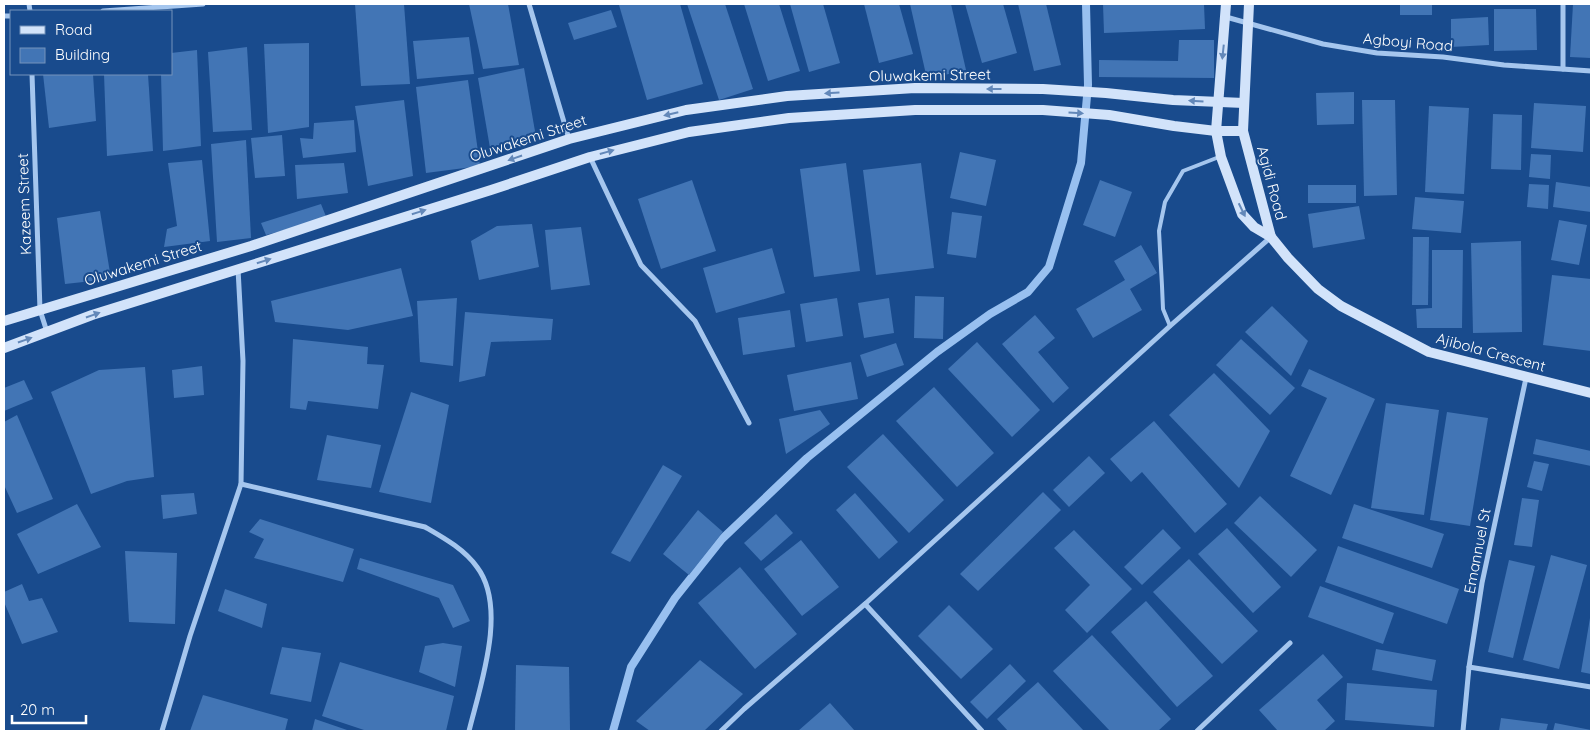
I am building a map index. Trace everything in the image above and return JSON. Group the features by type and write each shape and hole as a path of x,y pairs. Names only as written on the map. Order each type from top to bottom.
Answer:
{"street":[{"path":"117,10 203,4"},
{"path":"529,4 569,139"},
{"name":"Agidi Road","path":"1226,4 1216,131 1222,157 1242,214 1254,227 1271,237"},
{"name":"Agidi Road","path":"1249,4 1244,131 1271,237"},
{"path":"1563,68 1564,4"},
{"name":"Agboyi Road","path":"1226,17 1323,44 1377,53 1444,57 1504,65 1591,71"},
{"name":"Kazeem Street","path":"32,75 40,310 47,332"},
{"name":"Oluwakemi Street","path":"4,322 251,246 569,139 686,110 787,96 914,88 1043,89 1219,103 1244,103"},
{"path":"4,348 92,314 491,190 590,157 689,132 789,118 915,110 1043,110 1109,115 1216,131 1244,131"},
{"path":"590,157 641,265 695,321 749,423"},
{"path":"721,731 744,708 865,604 1170,326 1271,237"},
{"name":"Ajibola Crescent","path":"1271,237 1318,289 1342,306 1429,352 1591,393"},
{"path":"162,731 190,636 241,484 243,362 238,269"},
{"name":"Emannuel St","path":"1463,731 1469,667 1482,583 1526,378"},
{"path":"241,484 425,527 452,542 477,567 489,592 492,626 469,731"},
{"path":"865,604 982,731"},
{"path":"1197,731 1290,643"},
{"path":"1469,667 1591,688"}],"lane":[{"path":"1170,326 1163,309 1159,231 1165,202 1183,171 1222,157"}],"building":[{"path":"355,4 404,4 410,84 361,86"},
{"path":"469,4 508,4 519,65 483,69"},
{"path":"680,4 703,84 647,100 619,5"},
{"path":"687,4 725,4 753,89 719,100"},
{"path":"744,4 779,4 800,71 768,81"},
{"path":"790,4 823,4 840,63 809,72"},
{"path":"864,4 899,4 913,54 879,63"},
{"path":"910,4 951,4 966,70 927,79"},
{"path":"965,4 1003,4 1017,53 982,63"},
{"path":"1018,4 1046,4 1061,65 1034,71"},
{"path":"1103,4 1204,4 1205,29 1104,33"},
{"path":"1400,4 1432,4 1432,15 1400,15"},
{"path":"1573,4 1591,4 1591,58 1570,57"},
{"path":"1494,9 1536,9 1537,50 1494,51"},
{"path":"611,10 617,27 574,40 568,23"},
{"path":"1488,17 1489,45 1451,47 1451,19"},
{"path":"469,37 474,74 417,79 413,41"},
{"path":"1179,40 1214,40 1214,78 1099,77 1099,60 1178,61"},
{"path":"309,43 309,127 268,133 264,44"},
{"path":"247,47 252,130 213,132 208,52"},
{"path":"197,50 201,146 163,151 161,75 172,75 172,53"},
{"path":"524,68 536,137 490,148 478,78"},
{"path":"43,75 93,75 96,121 49,128"},
{"path":"104,75 148,75 153,151 107,156"},
{"path":"468,80 480,166 426,173 416,87"},
{"path":"1354,92 1354,124 1317,125 1316,93"},
{"path":"404,100 413,176 368,186 355,106"},
{"path":"1362,100 1395,100 1397,195 1364,196"},
{"path":"1534,103 1586,106 1583,152 1531,148"},
{"path":"1429,106 1469,108 1464,194 1425,192"},
{"path":"1493,114 1522,115 1521,170 1491,169"},
{"path":"354,120 356,152 303,158 300,138 313,139 314,123"},
{"path":"282,135 285,176 255,178 251,138"},
{"path":"246,140 251,238 217,242 211,144"},
{"path":"960,152 996,160 986,206 950,198"},
{"path":"1531,154 1551,155 1550,179 1529,177"},
{"path":"202,160 210,241 164,247 167,229 177,226 168,163"},
{"path":"344,163 348,193 297,199 295,165"},
{"path":"846,163 860,271 814,277 800,169"},
{"path":"921,163 934,268 876,275 863,170"},
{"path":"692,180 716,251 661,269 638,199"},
{"path":"1100,180 1132,192 1115,237 1083,225"},
{"path":"1556,182 1591,187 1591,212 1553,207"},
{"path":"1529,184 1549,185 1548,209 1527,207"},
{"path":"1308,185 1356,185 1356,203 1308,203"},
{"path":"1415,197 1464,201 1461,233 1412,229"},
{"path":"321,204 327,219 266,235 261,223"},
{"path":"1359,206 1365,239 1313,248 1308,214"},
{"path":"100,211 111,279 65,284 57,218"},
{"path":"952,212 982,216 976,258 947,254"},
{"path":"1559,220 1587,225 1579,265 1551,260"},
{"path":"532,224 539,267 479,280 471,241 497,226"},
{"path":"581,227 590,285 551,290 545,230"},
{"path":"1413,237 1429,237 1428,305 1412,305"},
{"path":"1521,241 1522,332 1473,333 1471,243"},
{"path":"1141,245 1157,273 1130,289 1142,310 1093,338 1076,309 1125,280 1114,261"},
{"path":"772,248 785,293 716,313 703,268"},
{"path":"1432,250 1463,250 1462,328 1417,328 1416,309 1432,308"},
{"path":"401,268 413,316 348,330 275,322 271,301"},
{"path":"1552,275 1591,279 1591,351 1543,345"},
{"path":"915,296 944,297 943,339 914,338"},
{"path":"457,298 453,366 420,362 417,301"},
{"path":"837,298 843,336 806,342 800,304"},
{"path":"889,298 894,333 864,338 858,303"},
{"path":"1272,306 1308,341 1291,376 1245,332"},
{"path":"790,310 795,347 743,355 738,318"},
{"path":"465,312 553,319 551,340 491,342 485,376 459,382"},
{"path":"1035,315 1055,338 1038,352 1069,388 1053,403 1002,344"},
{"path":"293,339 368,347 367,364 384,365 378,409 308,401 306,410 290,408"},
{"path":"1241,339 1295,388 1270,415 1216,365"},
{"path":"977,342 1040,410 1012,437 948,369"},
{"path":"896,343 904,365 867,377 860,355"},
{"path":"851,362 858,399 794,411 787,375"},
{"path":"202,366 204,395 174,398 172,370"},
{"path":"145,367 154,477 127,481 91,494 51,392 99,370"},
{"path":"1309,369 1375,399 1331,495 1290,476 1327,398 1301,386"},
{"path":"1214,373 1270,431 1239,488 1169,415"},
{"path":"24,380 33,399 4,411 4,388"},
{"path":"934,387 994,453 957,487 896,421"},
{"path":"411,392 449,405 431,503 379,492"},
{"path":"1386,403 1439,410 1424,515 1371,508"},
{"path":"820,410 830,424 786,454 779,419"},
{"path":"1447,412 1488,418 1470,526 1430,520"},
{"path":"17,415 53,499 17,513 4,485 4,422"},
{"path":"1154,421 1227,504 1195,533 1142,472 1131,482 1110,459"},
{"path":"883,434 944,500 909,533 847,467"},
{"path":"327,435 381,445 371,488 317,480"},
{"path":"1536,439 1591,451 1591,466 1533,454"},
{"path":"1089,456 1105,473 1069,507 1053,490"},
{"path":"1534,461 1549,464 1542,491 1527,487"},
{"path":"663,465 682,476 630,562 611,553"},
{"path":"1043,492 1061,510 978,591 960,574"},
{"path":"194,493 197,514 163,519 161,495"},
{"path":"855,493 898,542 879,559 836,510"},
{"path":"1260,496 1317,550 1291,577 1234,523"},
{"path":"1522,498 1539,500 1532,547 1514,545"},
{"path":"77,504 101,547 38,574 17,534"},
{"path":"1354,504 1444,534 1432,568 1342,538"},
{"path":"698,510 723,532 689,575 663,554"},
{"path":"776,514 793,533 761,561 744,543"},
{"path":"260,519 354,549 343,582 254,558 264,539 249,532"},
{"path":"1227,528 1281,587 1253,613 1198,554"},
{"path":"1163,529 1181,548 1142,585 1124,567"},
{"path":"1074,530 1132,589 1087,633 1065,610 1090,585 1054,548"},
{"path":"801,540 839,587 802,616 764,569"},
{"path":"1338,546 1459,589 1447,624 1325,582"},
{"path":"125,551 177,553 175,624 129,622"},
{"path":"1551,555 1587,565 1559,669 1523,660"},
{"path":"360,558 453,585 470,621 453,628 439,598 357,569"},
{"path":"1189,559 1258,631 1222,664 1153,592"},
{"path":"1509,560 1535,566 1513,658 1488,652"},
{"path":"740,567 797,634 755,669 698,603"},
{"path":"22,584 29,601 42,598 58,632 22,644 4,602 4,592"},
{"path":"1320,586 1394,613 1383,644 1308,617"},
{"path":"225,589 267,604 262,628 218,611"},
{"path":"1146,601 1213,676 1177,707 1111,632"},
{"path":"949,605 993,649 961,679 918,636"},
{"path":"1591,618 1591,674 1581,672"},
{"path":"1092,635 1171,719 1158,731 1110,731 1053,671"},
{"path":"443,643 462,646 455,687 419,672 425,646"},
{"path":"282,647 321,653 311,702 270,694"},
{"path":"1376,649 1436,660 1432,681 1372,670"},
{"path":"1323,654 1343,677 1317,700 1335,721 1324,731 1278,731 1259,710"},
{"path":"700,660 743,694 704,731 650,731 636,721"},
{"path":"340,662 454,696 446,731 367,731 322,716"},
{"path":"1010,664 1026,681 987,719 970,702"},
{"path":"516,665 569,667 570,731 515,731"},
{"path":"1038,682 1084,731 1008,731 997,719"},
{"path":"1347,683 1437,690 1434,727 1345,720"},
{"path":"203,695 288,719 285,731 190,731"},
{"path":"830,703 855,731 798,731"},
{"path":"1501,718 1548,724 1546,731 1499,731"},
{"path":"315,719 350,731 312,731"},
{"path":"1555,723 1591,730 1591,731 1553,731"}],"waterway":[{"path":"613,731 631,667 675,598 722,539 807,458 937,352 990,314 1028,292 1049,267 1081,163 1088,85 1086,4"}]}
